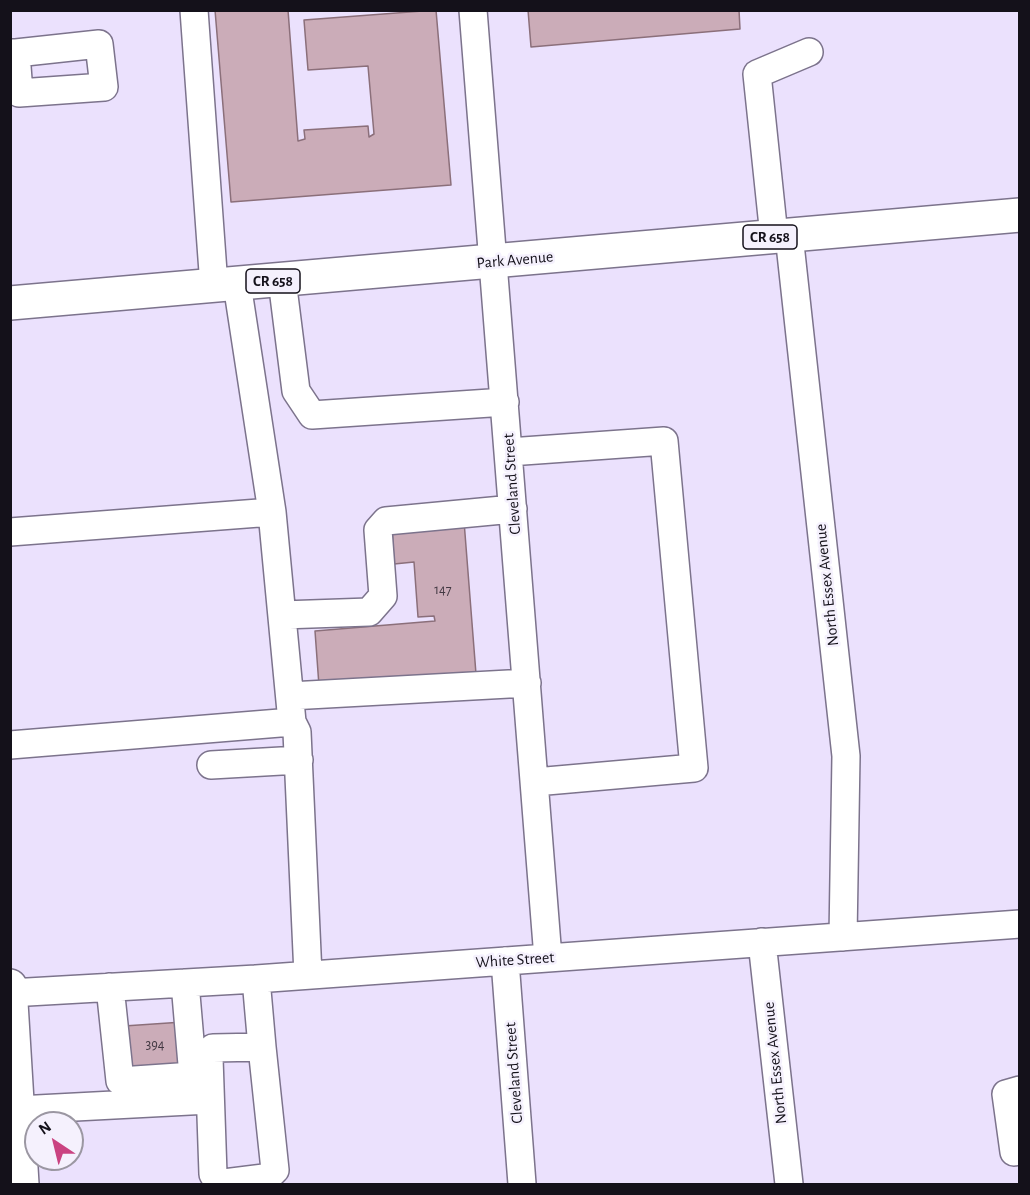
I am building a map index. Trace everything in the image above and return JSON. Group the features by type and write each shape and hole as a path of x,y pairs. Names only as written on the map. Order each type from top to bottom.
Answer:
{"main road":[{"name":"Park Avenue","path":"10,303 1020,215"},
{"path":"10,986 22,1185"}],"street":[{"path":"194,10 225,285 272,512 291,709 297,732 308,975"},
{"name":"Cleveland Street","path":"473,10 548,958"},
{"name":"North Essex Avenue","path":"809,52 757,74 782,235 846,756 843,937"},
{"path":"282,280 296,391 312,415 505,402"},
{"path":"509,452 664,441 694,768 535,782"},
{"path":"282,615 369,612 383,596 378,530 386,521 513,509"},
{"path":"10,532 272,512"},
{"path":"10,745 291,709 527,683"},
{"path":"211,765 298,760"},
{"name":"White Street","path":"11,993 256,979 1020,924"},
{"name":"North Essex Avenue","path":"762,942 789,1185"},
{"name":"Cleveland Street","path":"506,961 522,1185"},
{"path":"256,979 275,1170 269,1176 224,1183 217,1181 213,1174 209,1058 213,1048 262,1047"},
{"path":"110,987 120,1081 193,1076 185,983"},
{"path":"1020,1090 1006,1094 1014,1152 1020,1151"},
{"path":"18,1110 209,1100"}],"building":[{"path":"215,10 288,10 298,141 305,139 304,130 368,126 369,137 374,134 368,66 308,70 304,20 436,10 451,185 231,202"},
{"path":"528,10 739,10 740,29 531,47"},
{"path":"464,521 476,674 319,686 315,631 435,621 434,616 418,617 414,562 394,564 392,527"},
{"path":"183,1022 186,1063 127,1067 124,1026"}]}
